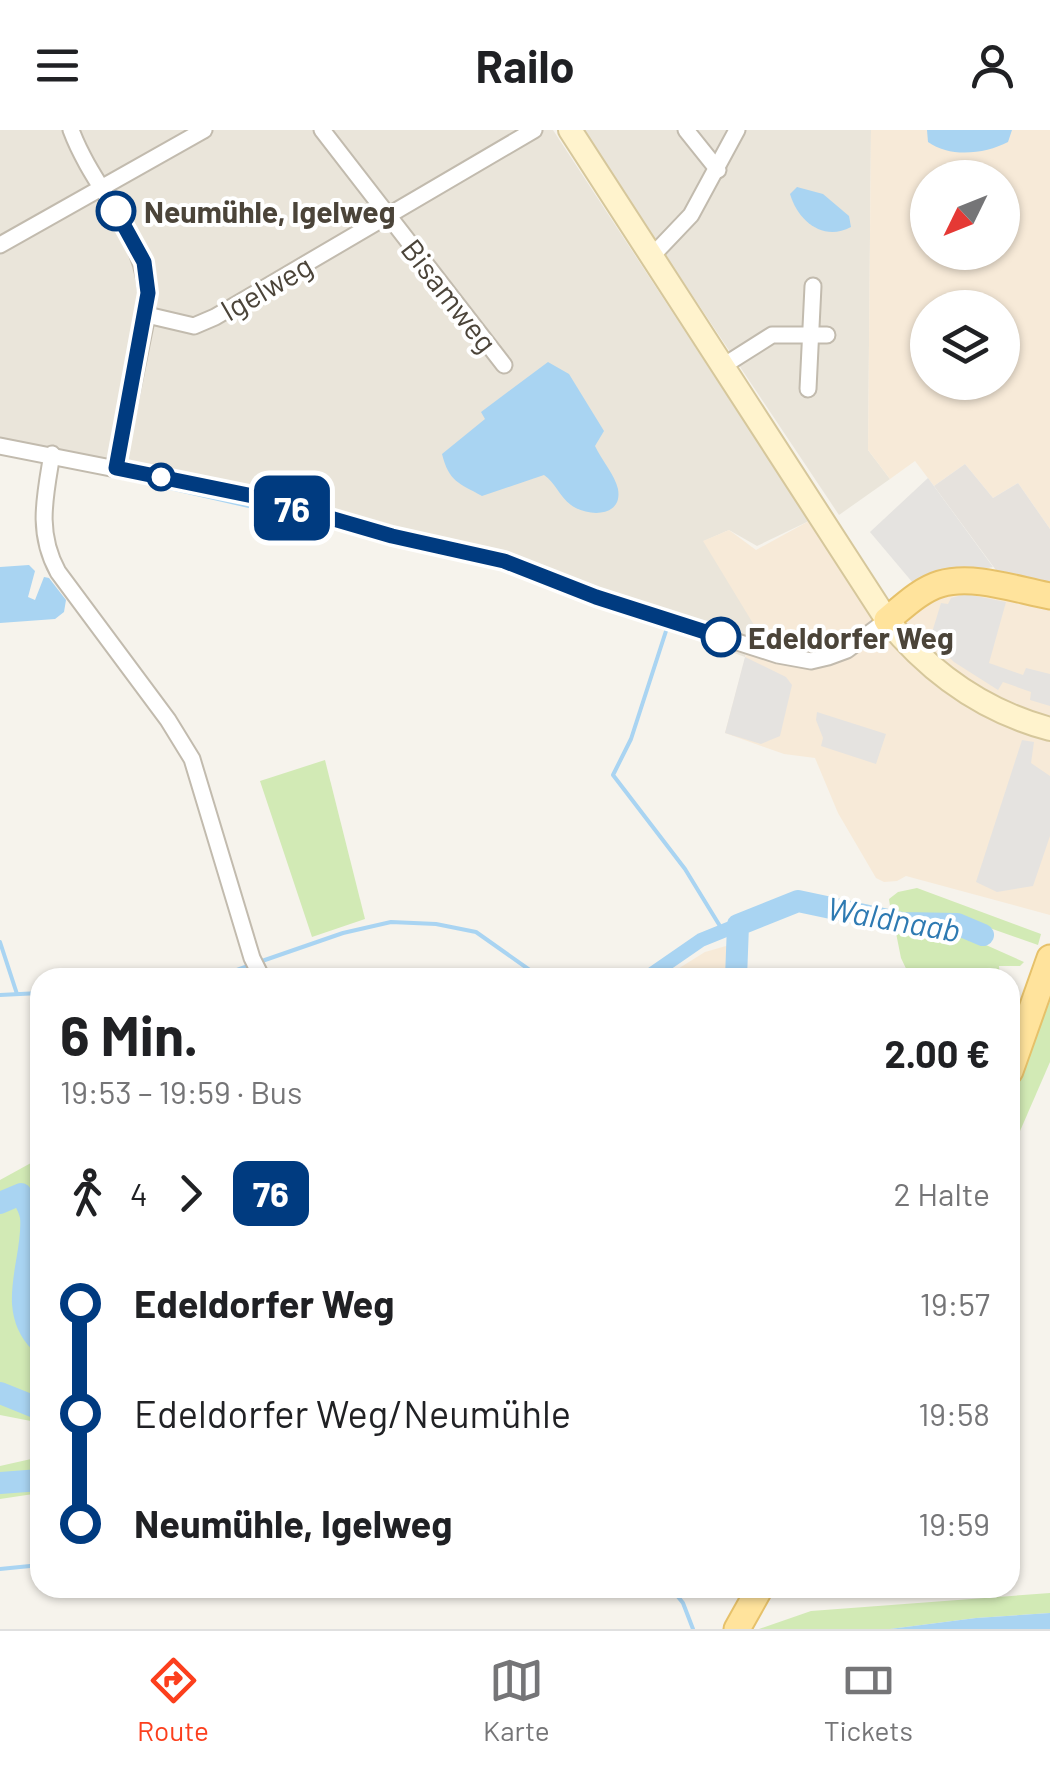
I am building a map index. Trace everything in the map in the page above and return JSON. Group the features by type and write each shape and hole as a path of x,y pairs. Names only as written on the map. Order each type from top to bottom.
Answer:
{"main road":[{"path":"570,130 887,620 928,664 961,690 1007,714 1050,729"},
{"path":"887,620 924,591 942,583 965,581 1050,596"},
{"path":"1020,1045 1050,958"},
{"path":"741,1622 754,1598"}],"street":[{"path":"71,130 144,262 147,315 116,468"},
{"path":"0,245 204,130"},
{"name":"Bisamweg","path":"322,130 504,366"},
{"name":"Igelweg","path":"147,315 194,326 534,130"},
{"path":"686,130 718,170"},
{"path":"652,256 692,215 737,130"},
{"path":"808,388 819,335 813,286"},
{"path":"723,366 772,335 819,335"},
{"path":"0,446 258,497 420,543 504,561 596,597 778,655 811,661 828,657 846,650 887,620"},
{"path":"52,454 43,529 47,551 192,758 256,968"}],"shaded area":[{"path":"0,130 553,130 809,521 757,546 729,530 704,541 755,625 745,657 496,565 322,526 313,518 0,450"},
{"path":"582,130 871,130 868,450 890,479 839,515"},
{"path":"871,130 1050,130 1050,529 1018,483 993,498 965,464 934,486 915,461 890,479 868,450"},
{"path":"965,464 993,498 1018,483 1050,529 1050,585 1001,577 934,486"},
{"path":"928,478 993,567 913,583 870,532"},
{"path":"809,521 882,626 935,589 1050,601 1050,915 906,876 884,882 876,878 838,813 815,758 784,754 725,733 754,625 703,541 729,530 756,550"},
{"path":"966,594 1006,602 989,663 1023,675 1026,668 1050,674 1050,706 1030,700 1031,692 1003,682 998,690 954,662 930,639 941,603 948,604 951,598"},
{"path":"745,657 786,677 792,685 780,736 761,744 725,733"},
{"path":"817,712 886,734 876,764 821,746"},
{"path":"1022,740 1034,742 1031,763 1050,776 1050,836 1033,886 997,892 976,882"},
{"path":"733,944 730,968 679,968 705,952"}],"green space":[{"path":"325,760 365,919 312,937 260,781"},
{"path":"917,888 1041,934 1038,945 950,914 891,913 889,899 898,892"},
{"path":"896,933 931,938 948,935 977,941 1024,962 999,968 906,968"},
{"path":"1050,1001 1050,1062 1020,1131 1020,1078"},
{"path":"30,1164 30,1421 0,1415 0,1180"},
{"path":"30,1459 30,1494 0,1499 0,1466"},
{"path":"1050,1593 1050,1613 890,1629 759,1629 811,1611"}],"water":[{"path":"927,130 1012,130 1008,142 968,152 937,147 928,142"},
{"path":"797,187 823,194 849,216 851,227 831,232 813,226 794,204 790,194"},
{"path":"548,362 569,374 604,431 595,446 618,489 618,499 610,510 594,513 578,509 544,475 482,496 456,481 448,471 442,454 485,419 481,412"},
{"path":"29,565 35,571 28,597 35,600 44,577 49,578 66,600 64,612 55,619 0,623 0,567"},
{"path":"1050,1613 1050,1629 890,1629 976,1618"}],"waterway":[{"path":"131,479 301,518"},
{"path":"666,631 631,739 613,775 685,869 723,931"},
{"name":"Waldnaab","path":"736,968 738,925 798,901 902,923 957,924 983,935"},
{"path":"262,961 343,933 391,922 436,924 476,932 527,968"},
{"name":"Waldnaab","path":"660,968 701,940 738,925"},
{"path":"0,942 17,994"},
{"path":"242,968 248,966"},
{"path":"0,995 30,994"},
{"name":"Waldnaab","path":"0,1203 21,1194 30,1214"},
{"name":"Waldnaab","path":"30,1240 23,1298 30,1328"},
{"name":"Waldnaab","path":"0,1393 30,1405"},
{"name":"Waldnaab","path":"0,1483 30,1481"},
{"path":"0,1569 30,1566"},
{"path":"679,1598 693,1629"}],"bus line":[{"name":"76","path":"116,211 144,262 148,293 116,468 258,497 392,536 504,561 596,597 721,637"}],"place":[{"name":"Neumühle, Igelweg","path":"116,211"},
{"name":"Edeldorfer Weg","path":"721,637"}]}
